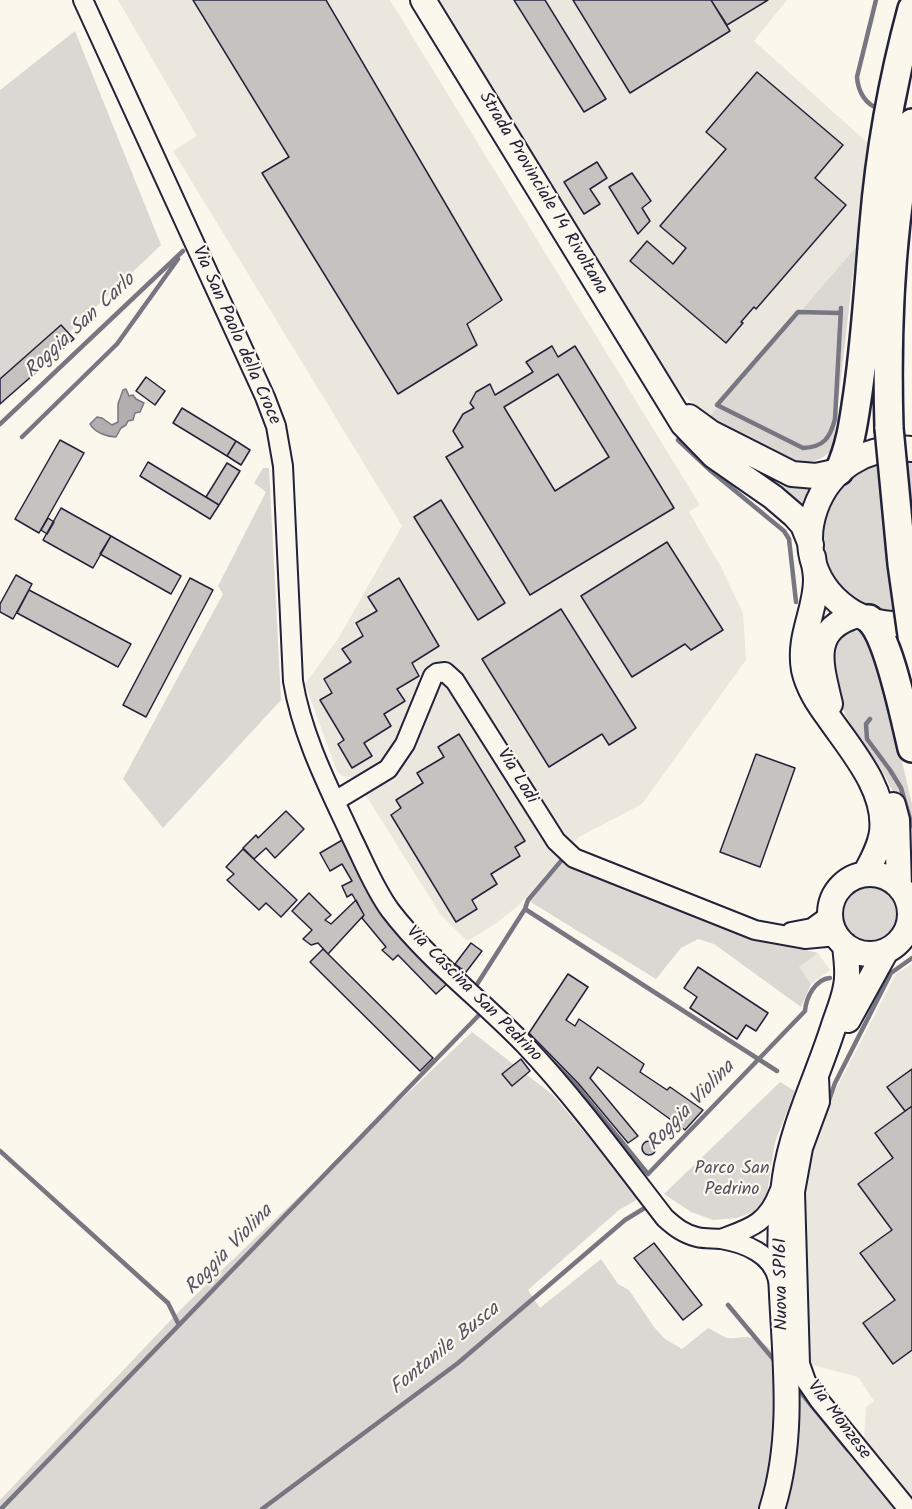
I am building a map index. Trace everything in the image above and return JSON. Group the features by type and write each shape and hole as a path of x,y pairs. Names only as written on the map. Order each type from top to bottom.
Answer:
{"highway":[{"path":"839,471 847,454 853,428 865,347 874,223 883,146 893,89 912,9"},
{"path":"912,124 897,223 888,314 889,428 902,564 912,635"},
{"path":"863,617 876,628 886,652 912,748"}],"main road":[{"name":"Strada Provinciale 14 Rivoltana","path":"423,0 684,424 719,461 773,497 794,515 803,525 820,577 828,590 845,607 863,617"},
{"name":"Strada Provinciale 14 Rivoltana","path":"661,388 691,418 711,433 785,471 811,477 839,471"},
{"path":"839,471 857,458 878,450 912,449"},
{"name":"Nuova SP161","path":"820,1068 886,951 900,941 910,922 908,901 899,886 897,820 893,805 882,786 861,764 811,691 804,669 805,633 816,579 811,524 815,507 823,490 839,471"},
{"path":"863,617 889,624 912,623"},
{"name":"Nuova SP161","path":"837,730 823,675 822,643 831,628 843,620 863,617"},
{"name":"Nuova SP161","path":"772,1509 779,1486 785,1446 782,1215 785,1175 797,1125 820,1068 847,986 833,899 840,887 851,878 865,874 879,842 882,825 878,799 861,764"},
{"path":"865,874 883,876 899,886"},
{"path":"837,932 855,951 867,954 886,951"}],"street":[{"name":"Via San Paolo della Croce","path":"83,0 265,397 276,426 284,477 295,694"},
{"name":"Via Lodi","path":"335,801 387,771 405,744 433,676 445,672 450,674 455,681 556,841 564,850 584,863 765,933 805,930 819,924 837,932"},
{"name":"Via Cascina San Pedrino","path":"295,694 308,734 335,801 373,882 391,911 417,941 504,1024 549,1072 666,1218 689,1235 721,1239 754,1250 768,1259 778,1277 783,1312"},
{"name":"Via Monzese","path":"820,1068 820,1102 803,1148 795,1192 800,1364 806,1381 819,1400 908,1509"},
{"name":"Via Cascina San Pedrino","path":"721,1239 754,1226 767,1216 785,1175"}],"shaded area":[{"path":"118,0 390,0 700,505 689,512 721,567 743,613 746,660 642,804 579,837 519,905 497,923 467,941 440,914 355,778 342,776 337,771 305,684 338,639 402,526 173,151 197,136"},
{"path":"440,0 787,0 754,41 869,144 856,247 709,417 673,386"},
{"path":"126,389 129,396 133,395 144,403 140,412 135,413 133,420 128,421 121,428 116,437 98,432 90,424 97,417 112,425 118,422 118,404 123,390"},
{"path":"818,953 830,970 811,984 798,967"},
{"path":"912,964 912,1497 864,1440 866,1407 874,1401 858,1377 809,1364 805,1202 810,1158 833,1095 896,974"}],"green space":[{"path":"75,31 161,245 0,398 0,90"},
{"path":"856,247 833,448 825,456 815,461 792,462 709,417"},
{"path":"731,454 814,485 802,507"},
{"path":"912,461 912,615 882,615 843,594 822,559 821,523 841,483 871,464"},
{"path":"263,468 269,468 281,700 163,828 123,779 223,594 218,586 266,492 254,483"},
{"path":"853,631 865,632 877,655 912,804 912,875 905,832 892,790 847,717 835,684 833,663 835,648 843,636"},
{"path":"563,863 762,940 818,953 799,967 811,984 801,1007 714,944 698,939 681,948 656,979 529,901"},
{"path":"870,884 887,889 895,897 900,914 895,931 887,939 870,944 853,939 845,931 840,914 845,897 853,889"},
{"path":"472,1032 553,1095 640,1198 619,1210 528,1290 540,1308 601,1259 618,1284 629,1290 654,1327 665,1339 682,1349 708,1328 728,1338 749,1337 758,1340 766,1345 775,1356 777,1440 763,1509 0,1509 0,1500 184,1306"},
{"name":"Parco San Pedrino","path":"780,1082 795,1091 775,1142 766,1200 758,1210 737,1218 713,1220 691,1212 664,1194"},
{"path":"790,1370 898,1509 782,1509"}],"building":[{"path":"193,0 326,0 502,300 467,324 477,345 398,394 262,173 289,157"},
{"path":"514,0 545,0 606,99 584,112"},
{"path":"573,0 711,0 730,31 630,93"},
{"path":"711,0 768,0 727,25"},
{"path":"757,72 843,145 815,178 846,205 756,309 754,307 726,343 630,261 647,241 673,264 686,248 660,226 726,149 706,132"},
{"path":"597,162 607,178 590,189 600,204 584,214 564,182"},
{"path":"632,173 651,201 642,208 650,221 638,234 609,187"},
{"path":"61,325 74,339 0,404 0,379"},
{"path":"552,346 558,357 575,346 674,508 530,595 446,457 463,447 453,431 463,414 474,408 470,403 476,392 490,384 495,395 533,372 526,362","holes":["558,374 609,457 555,491 504,407"]},
{"path":"146,377 165,391 155,405 136,391"},
{"path":"182,408 236,441 227,456 173,423"},
{"path":"60,440 84,453 39,533 15,519"},
{"path":"236,441 250,450 241,465 227,456"},
{"path":"148,462 219,505 210,519 140,476"},
{"path":"227,463 240,471 219,505 206,497"},
{"path":"441,500 505,603 478,620 414,517"},
{"path":"61,508 111,536 93,568 43,540"},
{"path":"48,518 54,522 47,534 41,530"},
{"path":"111,536 181,576 171,594 100,554"},
{"path":"667,542 723,630 691,650 685,644 632,677 581,596"},
{"path":"16,575 32,584 13,619 0,612 0,604"},
{"path":"190,578 213,590 146,717 123,705"},
{"path":"399,578 439,646 412,663 419,676 397,689 405,701 384,714 391,726 364,743 372,756 352,768 338,744 344,740 320,700 332,693 324,679 351,662 342,649 363,636 356,623 377,611 368,597"},
{"path":"29,590 131,644 118,667 17,613"},
{"path":"561,609 636,728 609,745 602,734 549,767 482,659"},
{"path":"459,734 525,841 515,847 520,856 491,874 497,884 472,900 477,909 456,922 391,815 401,808 396,800 423,783 417,773 444,757 438,747"},
{"path":"756,754 795,768 760,867 720,852"},
{"path":"286,811 304,829 275,858 266,848 254,859 243,848 256,835 258,838"},
{"path":"344,839 450,981 436,994 398,955 393,960 382,950 386,947 362,918 364,915 352,894 347,897 342,886 352,881 342,864 330,871 320,853"},
{"path":"243,849 297,900 281,917 266,903 259,910 227,880 234,874 226,867"},
{"path":"309,893 331,915 325,920 331,924 356,900 364,915 328,954 318,943 311,945 303,939 312,930 292,911"},
{"path":"471,943 482,951 466,972 455,964"},
{"path":"323,949 433,1058 420,1071 310,962"},
{"path":"698,967 768,1013 756,1031 746,1025 737,1039 690,1008 697,997 684,988"},
{"path":"568,974 588,987 566,1020 575,1026 579,1019 644,1064 640,1072 667,1090 670,1087 703,1110 685,1130 598,1067 590,1078 638,1136 628,1143 578,1083 529,1033"},
{"path":"521,1059 530,1071 512,1086 502,1074"},
{"path":"912,1069 912,1106 905,1111 887,1087"},
{"path":"912,1106 912,1350 893,1364 863,1323 895,1300 860,1253 892,1230 858,1184 893,1158 875,1133"},
{"path":"646,1141 652,1141 656,1148 652,1155 646,1155 642,1151 642,1145"},
{"path":"654,1243 702,1305 683,1320 634,1258"}],"waterway":[{"path":"876,0 857,77 863,97 880,109"},
{"name":"Roggia San Carlo","path":"0,424 183,251"},
{"path":"22,437 117,344 178,259"},
{"path":"840,313 798,312 717,405 803,448 816,446 825,440 835,419 841,308"},
{"path":"678,440 711,471 784,531 789,539 796,602"},
{"name":"Roggia Violina","path":"870,719 866,724 867,739 901,788 912,826"},
{"path":"525,909 528,900 561,861"},
{"path":"474,989 525,909 777,1071"},
{"path":"828,1103 835,1083 891,973 912,958"},
{"name":"Roggia Violina","path":"544,1053 574,1083 648,1174 805,1011 809,995 816,985 830,978"},
{"name":"Roggia Violina","path":"1,1509 480,1014"},
{"path":"0,1151 168,1303 179,1325"},
{"name":"Fontanile Busca","path":"262,1509 458,1363 625,1220 643,1209"},
{"path":"728,1305 774,1360"},
{"path":"802,1394 848,1450"}]}
